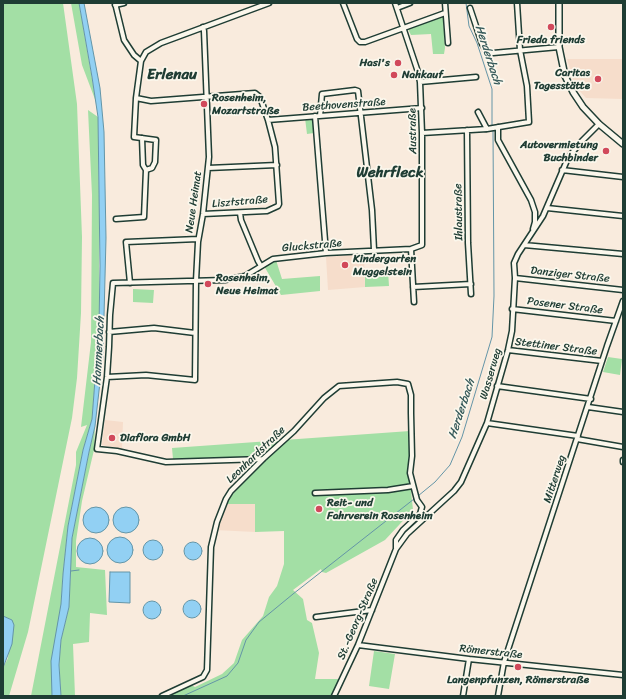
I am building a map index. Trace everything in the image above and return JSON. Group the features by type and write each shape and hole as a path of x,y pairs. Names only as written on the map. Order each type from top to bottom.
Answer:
{"street":[{"path":"124,3 115,4 124,40 134,55 141,61"},
{"path":"146,170 152,168 155,162 156,140 134,136 136,98 141,61 146,52 162,43 255,6 269,3"},
{"path":"343,3 357,39 360,42 365,42 445,13"},
{"name":"Austraße","path":"395,3 418,72 422,108 422,245 411,249"},
{"path":"397,8 410,3"},
{"path":"445,3 448,43"},
{"path":"422,133 487,129 529,122 527,86 520,50 517,3"},
{"path":"559,3 559,47 565,76 572,92 583,107 599,124 623,144"},
{"path":"470,8 482,44 487,52 493,53 559,47"},
{"name":"Neue Heimat","path":"107,377 146,375 195,380 198,239 203,214 208,168 203,27"},
{"path":"420,82 476,77"},
{"path":"326,253 317,116 322,94 354,90 358,92 372,210 374,250"},
{"path":"136,98 151,101 255,93 260,97 275,147 277,165 208,168"},
{"name":"Beethovenstraße","path":"268,120 422,108"},
{"path":"478,112 487,129"},
{"name":"Wasserweg","path":"396,549 407,534 461,482 487,423 508,350 512,331 514,263 547,208 568,158 580,143 599,124"},
{"path":"498,127 498,140 531,200 535,212 535,222 532,234"},
{"name":"Ihlaustraße","path":"467,130 468,243 471,294"},
{"path":"116,219 144,217 146,170 143,165 142,138"},
{"name":"Lisztstraße","path":"203,214 267,211 278,206 277,165"},
{"path":"562,170 623,177"},
{"path":"547,208 623,216"},
{"path":"240,213 241,220 261,266"},
{"path":"130,283 126,242 198,239"},
{"path":"524,245 623,254"},
{"path":"411,249 414,302"},
{"name":"Gluckstraße","path":"109,332 113,283 225,280 245,276 273,259 326,253 411,249"},
{"name":"Danziger Straße","path":"514,278 623,290"},
{"path":"413,287 471,284"},
{"name":"Mitterweg","path":"498,696 504,662 591,399 602,361 622,308 623,301"},
{"name":"Posener Straße","path":"512,309 616,321"},
{"path":"196,333 154,328 109,332 107,377 97,450 117,451 166,462 263,459"},
{"name":"Stettiner Straße","path":"508,350 602,361"},
{"name":"Leonhardstraße","path":"162,696 203,677 207,670 211,546 220,511 231,491 294,431 324,398 339,386 398,382 408,384 411,413 412,456 410,473 413,486"},
{"path":"497,386 591,399"},
{"path":"588,407 623,412"},
{"path":"487,423 623,447"},
{"path":"315,493 388,490 413,486 417,500 422,507 420,514 403,530 396,540 396,549"},
{"name":"St.-Georg-Straße","path":"334,696 358,645 396,549"},
{"path":"316,617 372,610"},
{"name":"Römerstraße","path":"358,645 623,676"},
{"path":"463,696 469,659"}],"shaded area":[{"name":"Caritas Tagesstätte","path":"567,59 623,59 623,99 586,98 575,86"},
{"name":"Kindergarten Muggelstein","path":"364,254 365,287 328,290 326,257"},
{"path":"105,420 123,422 122,449 102,445"},
{"path":"255,503 255,532 215,530 226,504"}],"green space":[{"path":"3,3 63,3 77,104 82,237 81,313 77,378 72,418 28,632 9,696 3,696 3,668 8,658 12,620 3,616"},
{"path":"71,3 79,3 96,102 82,65"},
{"path":"443,17 444,54 433,54 431,34 411,35 408,29"},
{"path":"88,110 98,117 99,328 92,419 83,450 68,526 52,696 31,696 76,465 76,452 87,425 81,427 91,342 92,195"},
{"path":"305,118 313,118 314,133 307,134"},
{"path":"276,260 282,279 320,276 320,291 281,295 264,266"},
{"path":"388,271 389,286 365,287 365,272"},
{"path":"133,289 154,290 153,303 133,302"},
{"path":"608,357 622,359 620,375 603,372"},
{"path":"95,426 94,450 82,501 76,541 76,567 105,570 107,615 90,613 89,642 73,644 75,696 61,696 59,665 61,640 69,607 72,538"},
{"name":"Reit- und Fahrverein Rosenheim","path":"410,431 409,471 413,510 385,540 326,573 322,572 321,569 293,590 303,599 307,620 312,623 319,653 315,679 341,679 332,696 169,696 191,685 195,687 222,674 234,663 242,640 263,616 269,597 277,586 284,564 284,531 255,532 255,504 226,504 230,497 267,457 173,459 172,448"},
{"path":"374,651 395,654 389,689 369,686"}],"water":[{"name":"Hammerbach","path":"79,3 84,3 100,88 104,132 106,238 103,356 95,426 72,538 69,607 61,640 59,665 61,696 52,696 51,661 61,604 68,526 83,450 92,419 99,328 100,266 98,117"},
{"path":"96,507 105,511 109,520 105,529 96,533 87,529 83,520 87,511"},
{"path":"126,507 135,511 139,520 135,529 126,533 117,529 113,520 117,511"},
{"path":"120,537 129,541 133,550 129,559 120,563 111,559 107,550 111,541"},
{"path":"90,538 99,542 103,551 99,560 90,564 81,560 77,551 81,542"},
{"path":"153,540 160,543 163,550 160,557 153,560 146,557 143,550 146,543"},
{"path":"189,542 197,542 202,547 200,558 197,560 189,560 184,555 184,547"},
{"path":"110,572 130,572 130,603 109,602"},
{"path":"188,600 196,600 201,605 199,616 196,618 188,618 183,613 183,605"},
{"path":"148,601 156,601 161,606 159,617 156,619 148,619 143,614 143,606"},
{"path":"3,616 12,620 14,625 12,644 3,668"}],"waterway":[{"name":"Herderbach","path":"466,3 469,26 477,43 492,89 492,126"},
{"name":"Herderbach","path":"418,496 435,482 450,465 462,437 492,337 494,296 493,129"},
{"name":"Herderbach","path":"183,696 227,676 238,663 246,640 259,622 414,499"},
{"path":"71,571 79,570"}],"place":[{"name":"Frieda friends","path":"551,27"},
{"name":"Hasi's","path":"398,63"},
{"name":"Nahkauf","path":"394,75"},
{"name":"Caritas Tagesstätte","path":"598,79"},
{"name":"Rosenheim, Mozartstraße","path":"204,104"},
{"name":"Autovermietung Buchbinder","path":"606,151"},
{"name":"Kindergarten Muggelstein","path":"345,265"},
{"name":"Rosenheim, Neue Heimat","path":"208,284"},
{"name":"Diaflora GmbH","path":"112,438"},
{"name":"Reit- und Fahrverein Rosenheim","path":"319,509"},
{"name":"Langenpfunzen, Römerstraße","path":"518,667"}],"district":[{"name":"Erlenau","path":"172,75"},
{"name":"Wehrfleck","path":"390,173"}]}
